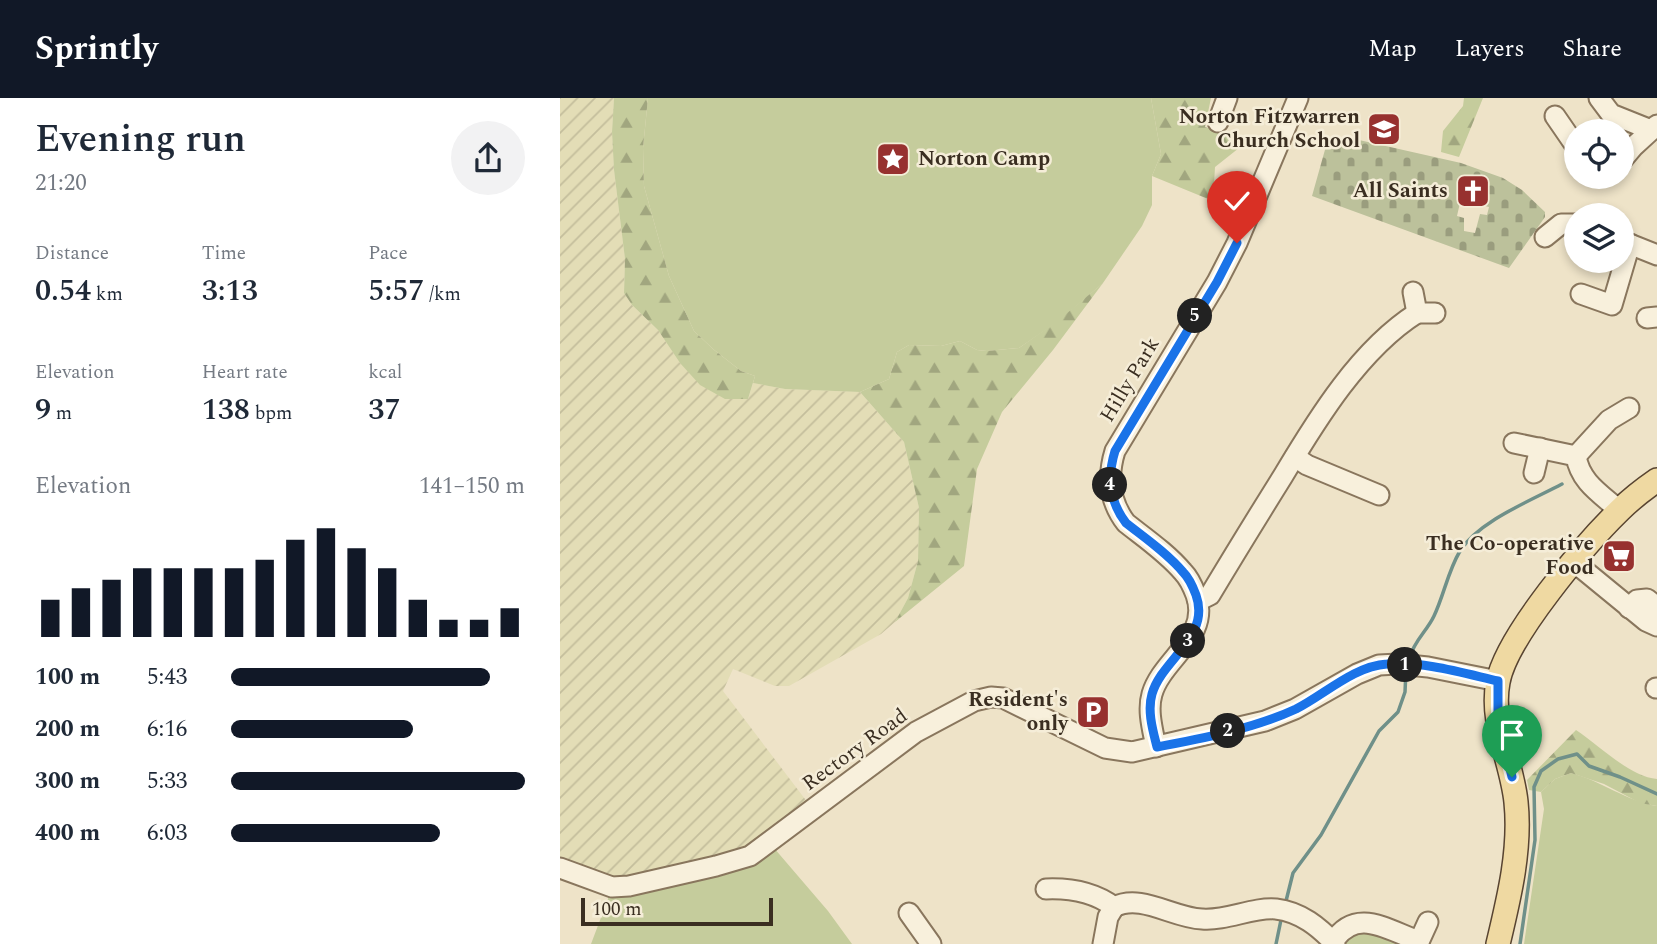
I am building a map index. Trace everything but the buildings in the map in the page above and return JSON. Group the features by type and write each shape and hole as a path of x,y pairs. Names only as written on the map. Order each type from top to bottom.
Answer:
{"main road":[{"path":"1498,944 1512,876 1518,818 1512,777 1498,719 1498,681 1518,638 1545,598 1619,510 1657,480"}],"street":[{"path":"1218,122 1227,98"},
{"name":"Hilly Park","path":"1198,601 1193,586 1182,570 1120,515 1110,484 1112,462 1115,451 1217,282 1237,243 1298,98"},
{"path":"1599,98 1611,114 1654,127 1634,148"},
{"path":"1555,116 1564,129"},
{"path":"1545,237 1564,224"},
{"path":"1634,246 1657,255"},
{"path":"1581,294 1612,305 1619,273"},
{"path":"1157,747 1150,706 1152,694 1158,681 1193,633 1199,616 1198,601 1210,595 1330,402 1401,323 1426,313 1413,292"},
{"path":"1619,510 1587,482 1578,469 1576,456 1604,413 1629,408"},
{"path":"1514,443 1576,456"},
{"path":"1534,473 1540,448"},
{"path":"1294,457 1378,497"},
{"path":"1574,562 1629,608 1657,626"},
{"path":"1629,608 1637,600 1647,599 1657,607"},
{"name":"Rectory Road","path":"560,868 612,887 620,887 750,856 890,749 974,701 991,697 1003,698 1105,748 1132,752 1265,721 1295,709 1357,674 1379,665 1429,667 1498,681"},
{"path":"1046,889 1067,888 1102,898 1114,907"},
{"path":"1103,944 1108,916 1114,907 1122,903 1143,904 1202,919 1284,911 1308,919 1334,943 1340,931 1350,923 1363,921 1418,943 1428,922"},
{"path":"907,912 931,944"}],"shaded area":[{"path":"560,98 614,98 612,132 625,259 624,293 632,305 658,330 680,363 748,399 753,383 785,389 860,392 904,442 919,508 918,561 908,598 895,622 881,634 789,686 775,686 733,669 723,691 808,803 765,838 724,858 619,878 601,875 560,859"}],"green space":[{"path":"614,98 648,98 643,148 644,186 669,276 694,331 741,371 755,376 748,399 725,399 700,385 680,363 658,330 632,305 624,293 625,259 612,132"},
{"path":"648,98 1151,98 1161,154 1152,176 1152,205 1142,226 1103,283 1060,320 1019,348 977,350 960,341 941,346 909,345 897,352 889,379 860,392 785,389 753,383 755,376 741,371 694,331 669,276 644,186 643,148"},
{"path":"1151,98 1211,98 1205,127 1233,136 1239,148 1215,167 1213,201 1152,176 1161,154"},
{"path":"1464,98 1483,98 1459,157 1441,152 1443,131 1463,106"},
{"path":"1328,139 1359,140 1461,163 1503,178 1522,190 1545,212 1545,217 1509,268 1312,196","holes":["1466,176 1486,178 1481,205 1489,207 1487,215 1480,214 1475,233 1464,231 1464,218 1457,216"]},
{"path":"1103,283 1002,412 977,469 964,566 895,622 908,598 918,561 919,508 904,442 860,392 889,379 897,352 909,345 941,346 960,341 977,350 1019,348 1060,319"},
{"path":"1576,730 1626,767 1657,779 1657,806 1640,803 1604,784 1571,773 1555,779 1541,792 1529,790 1527,780"},
{"path":"1571,773 1635,800 1657,806 1657,944 1524,944 1544,809 1541,792 1555,779"},
{"path":"774,848 828,911 852,944 591,944 608,893 633,896"},
{"path":"1362,927 1403,944 1344,944 1345,939"}],"waterway":[{"path":"1410,657 1414,646 1434,616 1460,551 1469,540 1492,521 1562,484"},
{"path":"1285,905 1293,873 1321,835 1379,731 1398,712 1405,692 1406,670"},
{"path":"1520,944 1535,840 1534,787 1541,771 1558,759 1577,754 1589,766 1657,794"},
{"path":"1276,944 1282,915"}],"place":[{"name":"Norton Fitzwarren Church School","path":"1384,129"},
{"name":"Norton Camp","path":"893,159"},
{"name":"All Saints","path":"1473,191"},
{"name":"The Co-operative Food","path":"1619,556"},
{"name":"Resident's only","path":"1093,712"}],"route":[{"path":"1237,243 1217,282 1115,451 1110,473 1115,506 1120,515 1182,570 1193,586 1198,601 1199,616 1193,633 1158,681 1152,694 1151,718 1157,747 1265,721 1295,709 1357,674 1379,665 1398,664 1429,667 1498,681 1498,719 1512,777"}]}
